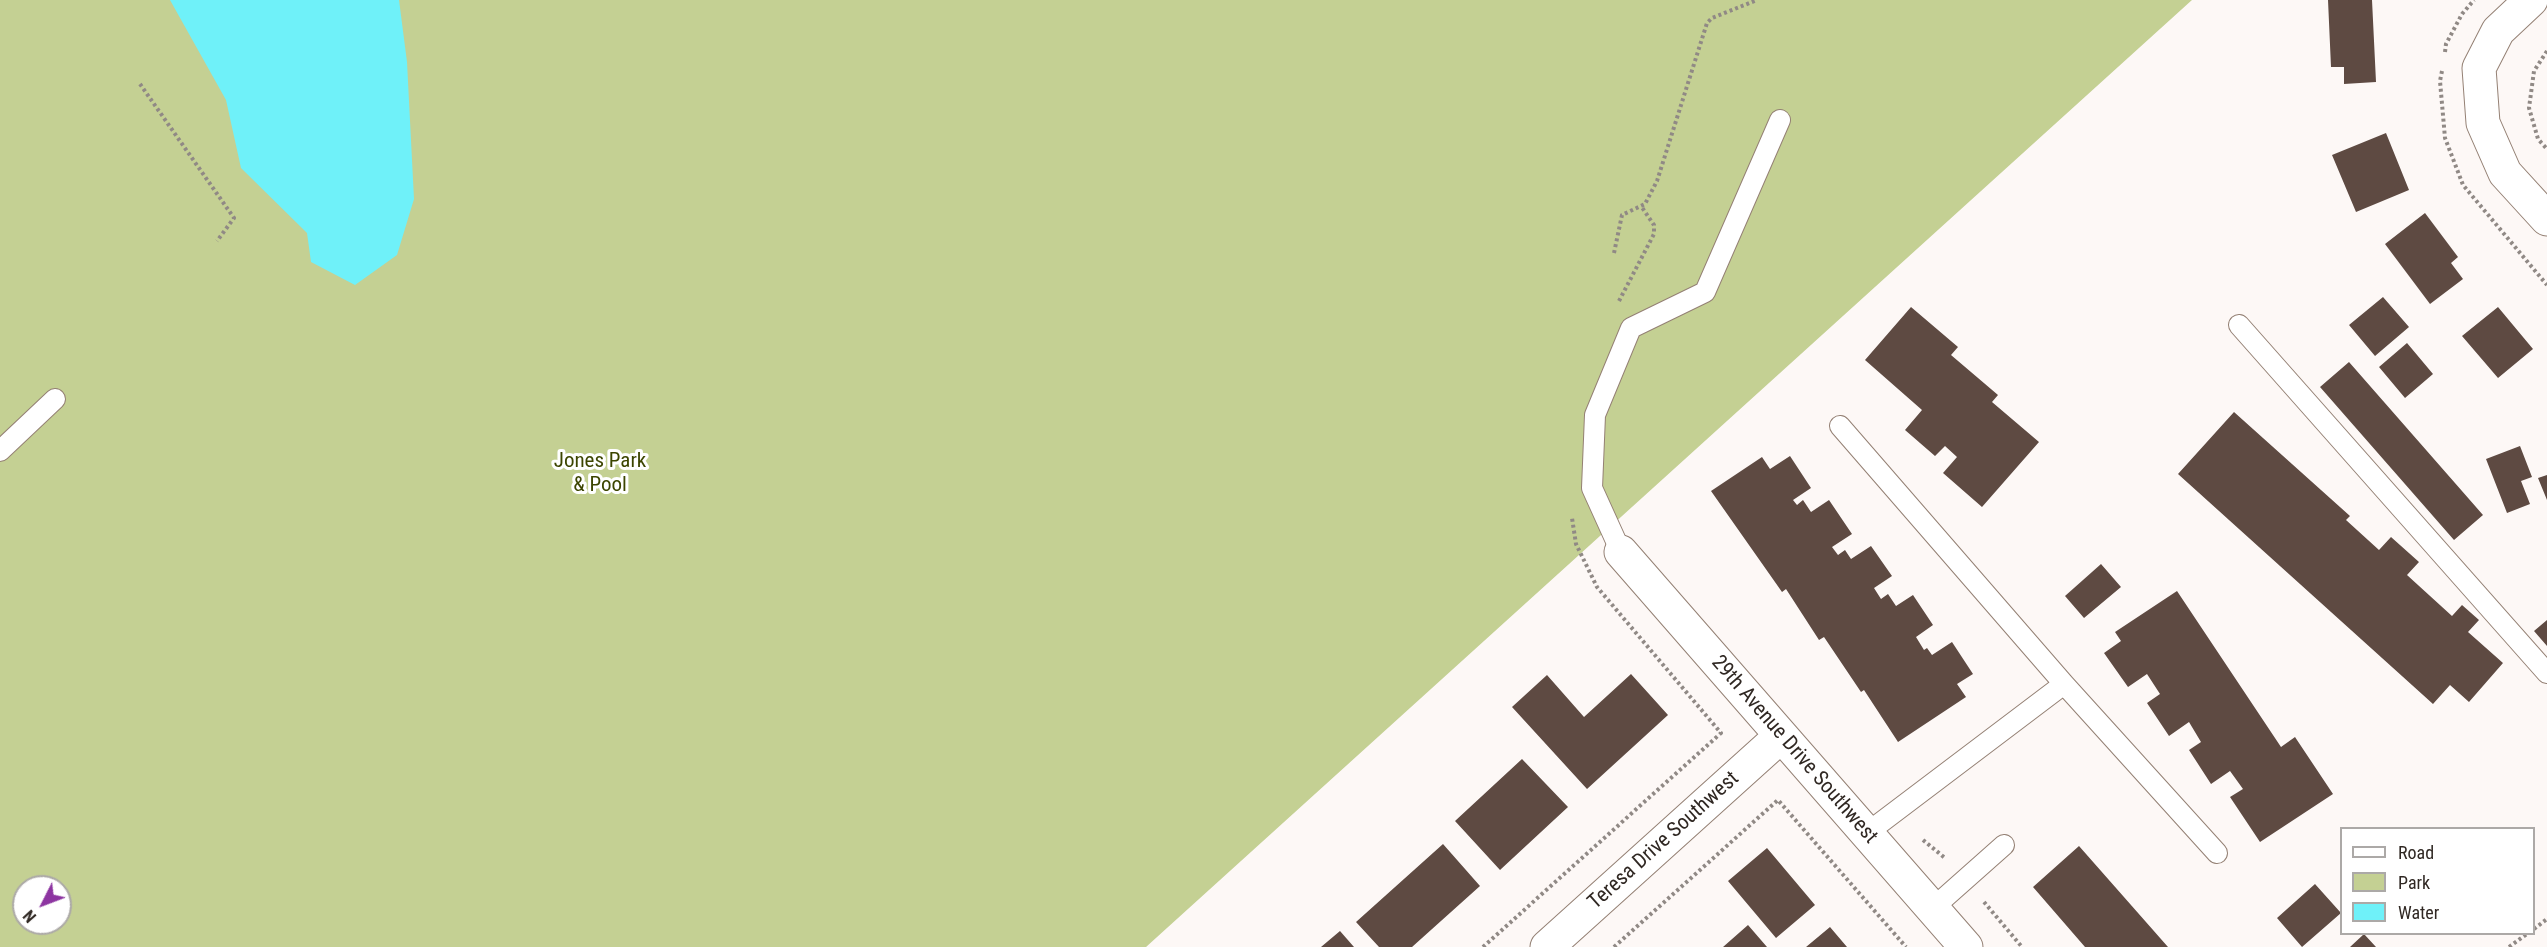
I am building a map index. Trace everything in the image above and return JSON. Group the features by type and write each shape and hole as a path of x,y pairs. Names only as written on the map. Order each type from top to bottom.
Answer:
{"street":[{"path":"2531,0 2498,31 2479,68 2483,123 2505,173 2547,219"},
{"name":"29th Avenue Drive Southwest","path":"1621,552 1966,947"},
{"name":"Teresa Drive Southwest","path":"1546,947 1781,736"}],"lane":[{"path":"1621,552 1592,488 1595,415 1631,328 1705,292 1780,120"},
{"path":"2239,325 2547,673"},
{"path":"0,451 55,399"},
{"path":"1840,426 2064,684 2217,854"},
{"path":"1867,833 2064,684"},
{"path":"1933,908 2004,845"}],"path":[{"path":"1614,253 1622,215 1645,204 1657,181 1707,23 1712,18 1758,0"},
{"path":"2547,51 2534,71 2529,108 2538,139 2547,149"},
{"path":"140,84 234,218 216,241"},
{"path":"1483,947 1721,733"},
{"path":"1614,947 1778,800 1905,947"},
{"path":"2510,947 2525,935"}],"green space":[{"name":"Jones Park & Pool","path":"0,0 2192,0 1146,947 0,947"}],"water":[{"path":"170,0 399,0 407,62 414,199 397,255 355,285 311,262 307,233 241,168 226,100"}],"building":[{"path":"2328,0 2372,0 2376,82 2344,84 2344,67 2331,67"},
{"path":"2386,133 2409,190 2356,212 2332,155"},
{"path":"2425,213 2458,257 2451,263 2463,279 2430,304 2385,244"},
{"path":"2383,297 2409,327 2375,356 2349,325"},
{"path":"1911,307 1958,347 1951,355 1998,395 1992,402 2039,442 1982,507 1943,473 1957,457 1945,446 1935,456 1905,430 1922,410 1865,360"},
{"path":"2498,307 2533,349 2498,378 2462,336"},
{"path":"2407,343 2433,374 2405,398 2379,367"},
{"path":"2349,362 2483,515 2454,540 2320,387"},
{"path":"2234,412 2350,516 2346,520 2379,550 2391,537 2419,562 2407,575 2452,616 2462,605 2479,620 2468,632 2503,663 2469,702 2450,685 2433,704 2178,474"},
{"path":"2520,446 2532,477 2521,481 2530,504 2507,513 2486,459"},
{"path":"1790,456 1811,488 1793,500 1797,505 1803,500 1811,512 1829,500 1852,534 1832,547 1838,555 1845,550 1851,559 1871,546 1892,576 1874,588 1881,599 1888,594 1896,606 1913,595 1933,625 1916,637 1924,650 1927,648 1932,655 1952,642 1973,674 1957,684 1966,697 1898,742 1864,690 1861,692 1824,637 1819,640 1786,589 1782,592 1711,491 1762,457 1770,469"},
{"path":"2547,475 2547,500 2538,478"},
{"path":"2101,564 2121,587 2084,618 2065,596"},
{"path":"2177,591 2281,747 2295,737 2333,794 2260,842 2230,797 2243,789 2230,771 2211,784 2189,750 2201,742 2189,722 2169,736 2147,703 2160,694 2147,674 2128,687 2104,653 2121,641 2115,632"},
{"path":"2547,620 2547,646 2534,631"},
{"path":"1631,674 1668,715 1587,789 1512,707 1547,675 1584,717"},
{"path":"1522,759 1568,807 1500,870 1455,821"},
{"path":"1443,844 1480,886 1412,947 1379,947 1356,922"},
{"path":"2079,846 2168,947 2085,947 2033,887"},
{"path":"1767,848 1815,905 1776,938 1728,881"},
{"path":"2315,884 2340,912 2302,947 2277,918"},
{"path":"1748,925 1767,947 1723,947"},
{"path":"1830,927 1847,947 1806,947"},
{"path":"1340,931 1354,947 1321,947"},
{"path":"2365,935 2376,947 2350,947"}]}
